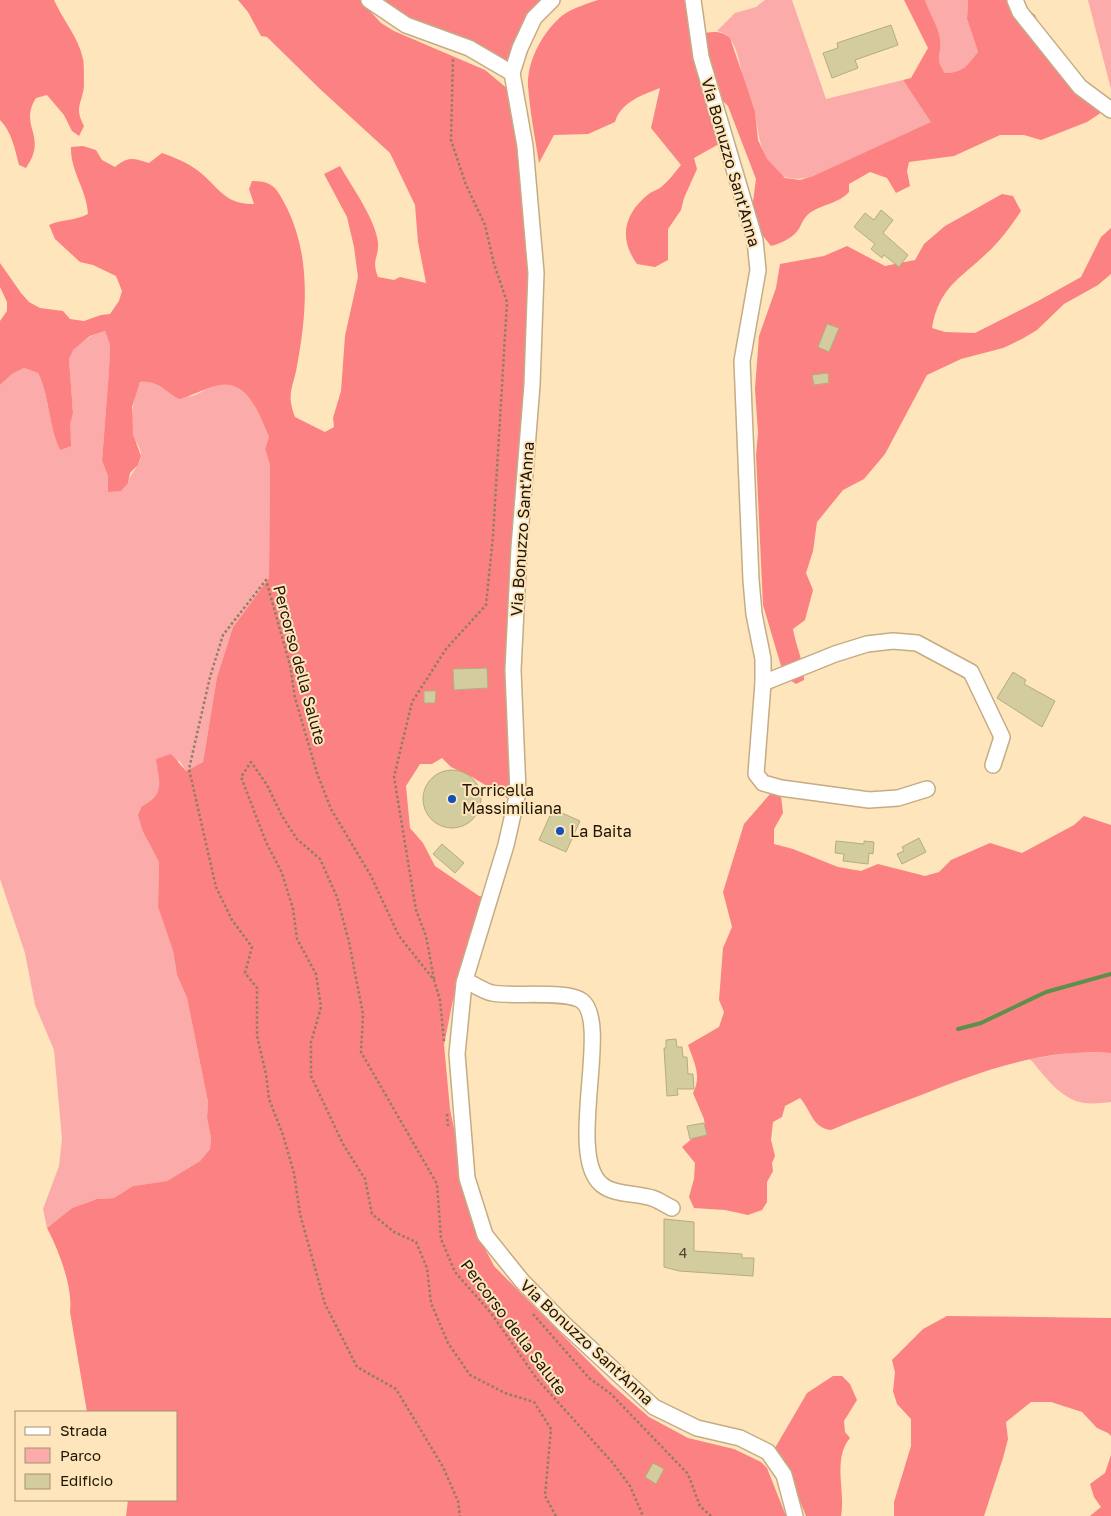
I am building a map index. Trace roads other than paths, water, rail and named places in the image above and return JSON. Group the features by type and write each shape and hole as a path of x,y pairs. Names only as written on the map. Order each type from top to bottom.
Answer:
{"street":[{"path":"369,0 406,24 469,48 512,73"},
{"name":"Via Bonuzzo Sant'Anna","path":"552,0 534,18 520,48 512,73 525,146 536,272 529,438 519,548 513,670 518,792 506,845 465,980 457,1054 467,1178 484,1235 522,1281 556,1316 654,1406 697,1428 740,1438 768,1452 784,1475 795,1516"},
{"name":"Via Bonuzzo Sant'Anna","path":"693,0 701,57 742,195 756,250 757,278 742,361 754,614 762,659 763,683 756,774 763,783 781,788 869,800 898,798 927,789"},
{"path":"1015,0 1020,12 1080,87 1111,110"},
{"path":"763,683 836,654 867,644 893,641 917,643 971,672 1002,737 993,765"},
{"path":"465,980 490,992 520,996 567,994 580,999 589,1008 593,1022 588,1102 589,1157 592,1173 601,1184 613,1190 653,1198 672,1208"}],"waterway":[{"path":"958,1029 981,1023 1046,992 1111,974"}],"place":[{"name":"Torricella Massimiliana","path":"452,799"},
{"name":"La Baita","path":"560,831"}]}
